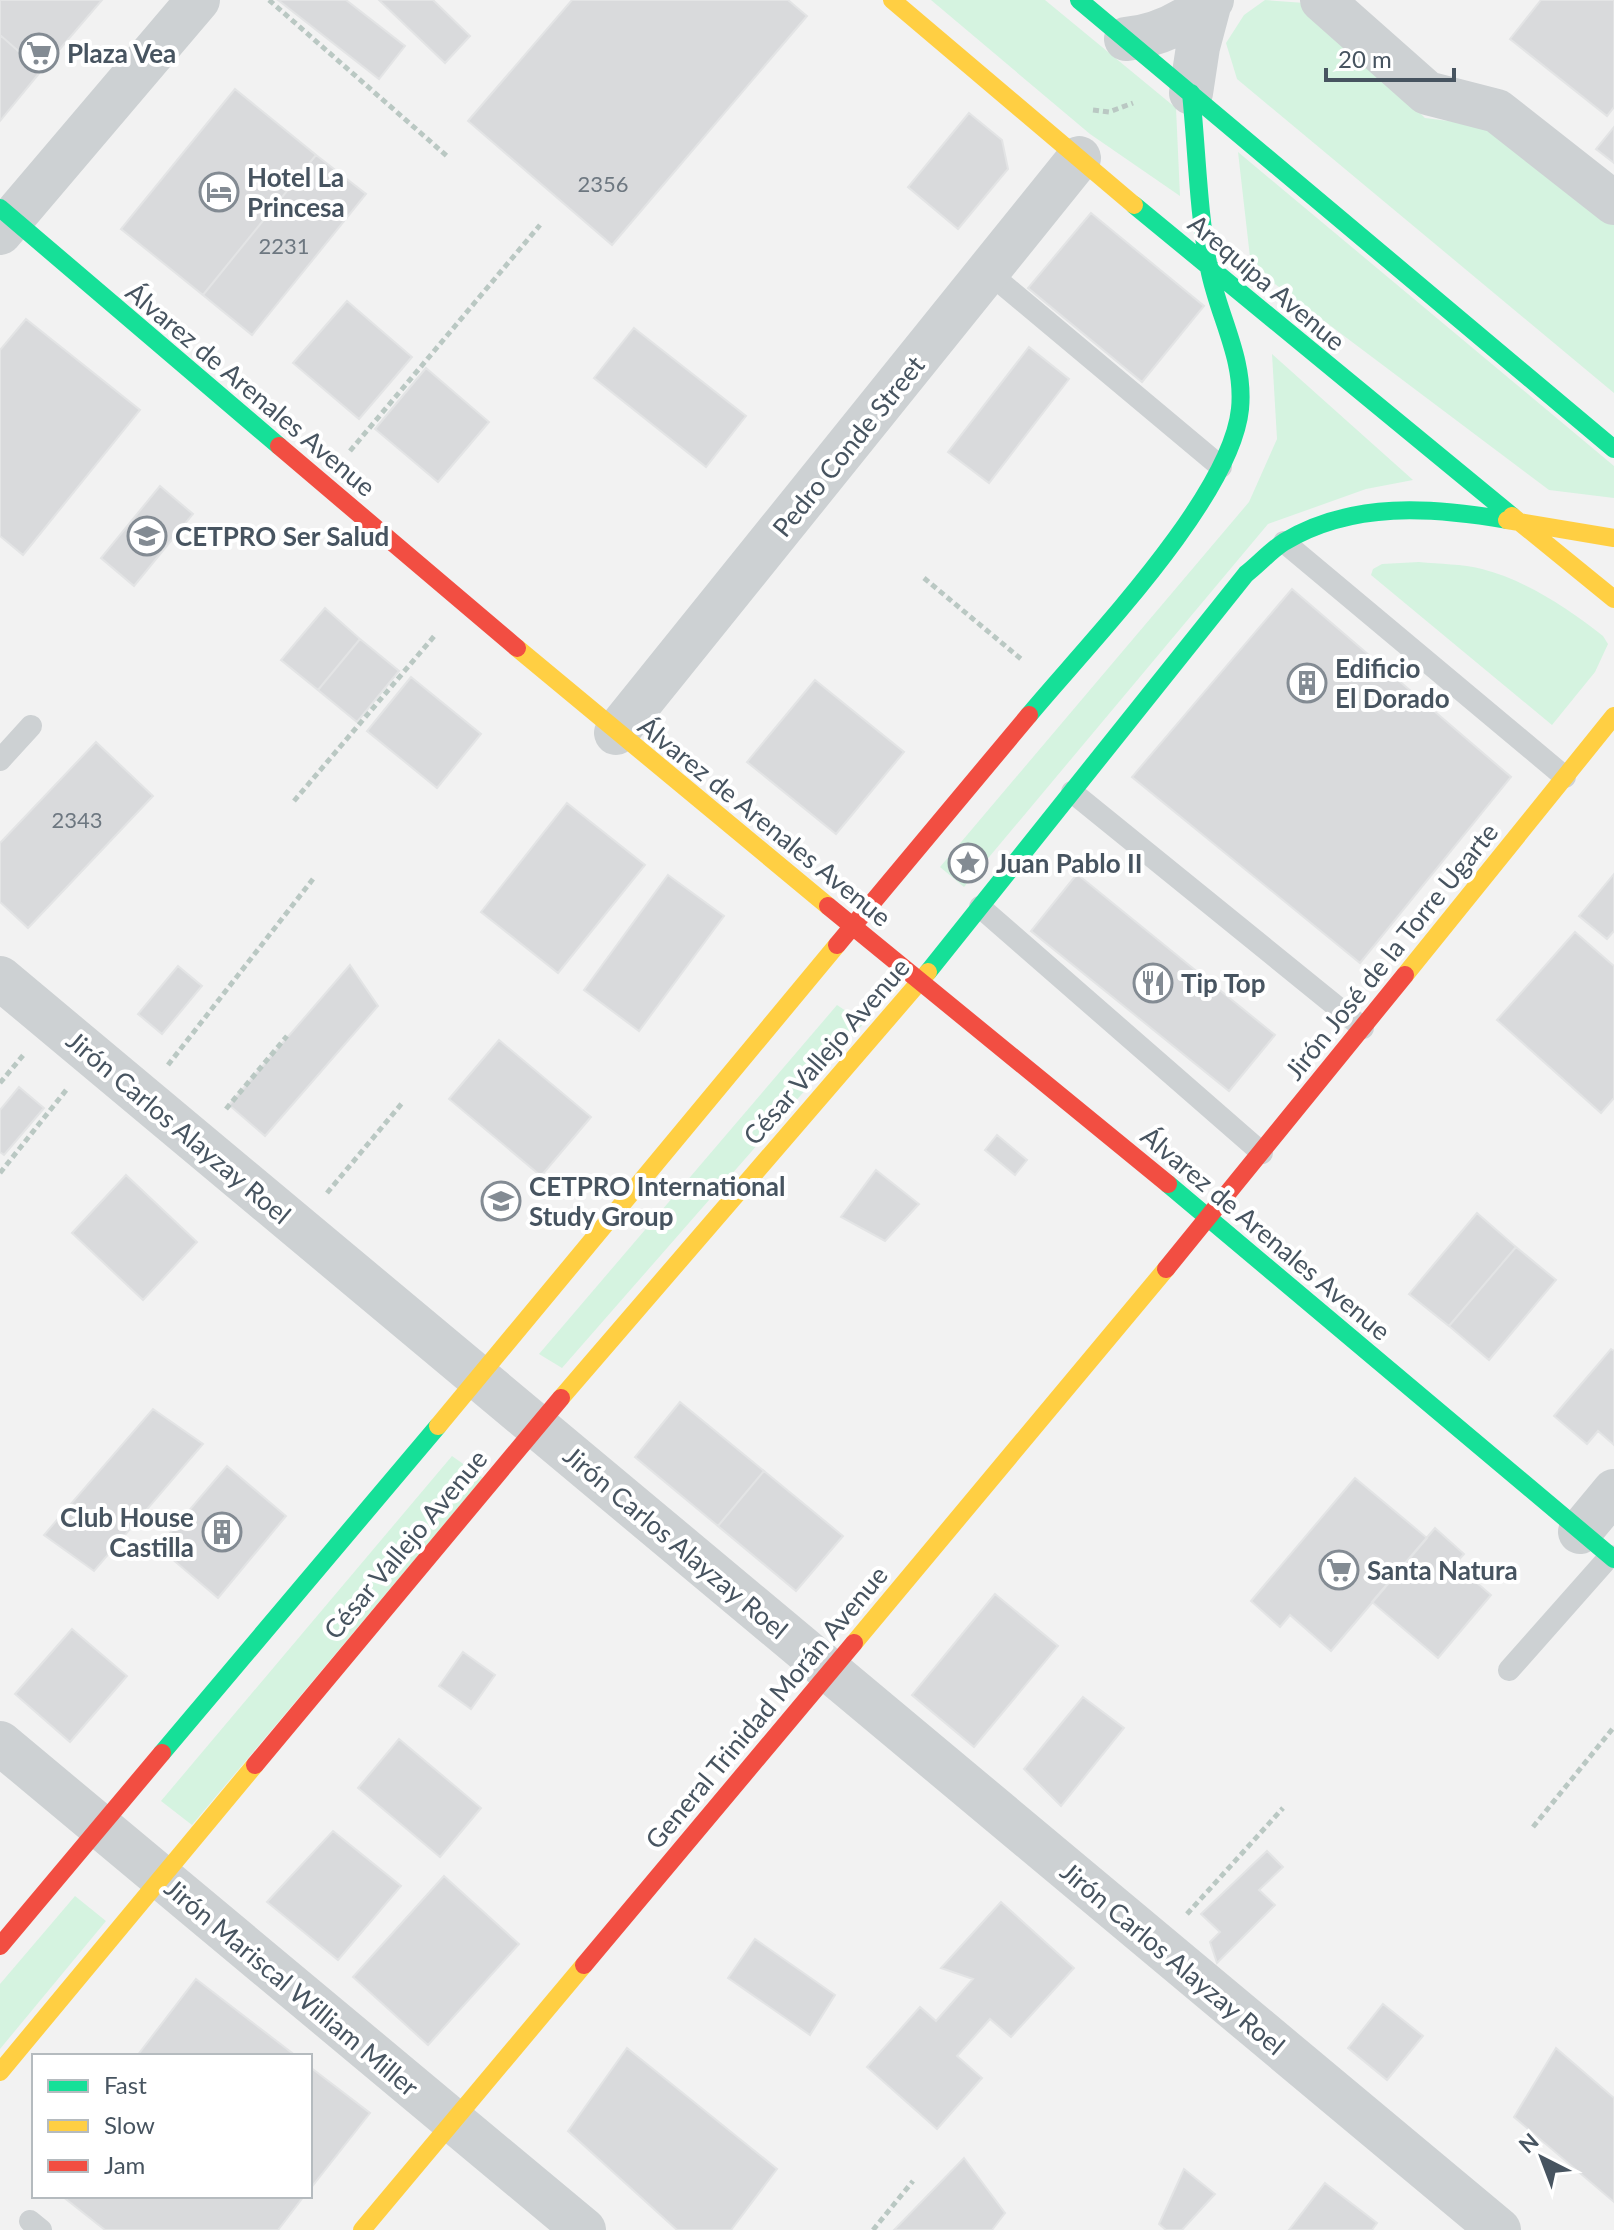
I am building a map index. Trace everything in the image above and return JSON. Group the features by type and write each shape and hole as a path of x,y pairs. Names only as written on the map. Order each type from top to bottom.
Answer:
{"main road":[{"name":"Arequipa Avenue","path":"892,0 1209,269 1614,599"},
{"path":"1079,0 1614,449"},
{"name":"César Vallejo Avenue","path":"0,1946 479,1377 1193,517 1234,440 1240,407 1236,353 1209,269 1191,93"},
{"name":"Álvarez de Arenales Avenue","path":"4,220 464,602 616,733 1209,1218 1601,1549"},
{"name":"César Vallejo Avenue","path":"0,2072 537,1426 921,981 1246,574 1284,542 1326,522 1383,510 1428,507 1614,538"},
{"name":"Jirón José de la Torre Ugarte","path":"1209,1218 1614,716"},
{"name":"General Trinidad Morán Avenue","path":"362,2230 1209,1218"}],"street":[{"path":"4,220 198,0"},
{"path":"1322,0 1427,93 1497,111 1614,203"},
{"path":"1126,39 1150,37 1177,25 1211,1"},
{"path":"1191,93 1211,1"},
{"name":"Pedro Conde Street","path":"616,733 1079,158"},
{"name":"Jirón Carlos Alayzay Roel","path":"0,978 1499,2230"},
{"path":"1601,1549 1614,1491"},
{"name":"Jirón Mariscal William Miller","path":"0,1743 584,2230"}],"lane":[{"path":"988,272 1221,467"},
{"path":"1284,542 1565,777"},
{"path":"0,760 31,726"},
{"path":"1072,792 1363,1028"},
{"path":"980,907 1262,1153"},
{"path":"1509,1670 1601,1549"}],"path":[{"path":"269,0 448,157"},
{"path":"1086,107 1109,112 1146,98"},
{"path":"323,485 540,225"},
{"path":"924,578 1053,685"},
{"path":"294,801 464,602"},
{"path":"143,1097 313,879"},
{"path":"198,1142 287,1036"},
{"path":"0,1173 94,1056"},
{"path":"299,1227 403,1102"},
{"path":"1533,1827 1614,1727"},
{"path":"1158,1945 1283,1808"},
{"path":"873,2230 913,2181"}],"green space":[{"path":"931,0 1045,0 1176,108 1180,196 1090,134"},
{"path":"1265,0 1305,3 1425,118 1488,126 1614,222 1614,393 1237,79 1226,43 1244,15"},
{"path":"1238,152 1614,466 1614,498 1549,490 1251,266"},
{"path":"1272,354 1413,480 1366,489 1268,524 964,887 940,867 1249,502 1277,439"},
{"path":"1419,562 1474,567 1514,580 1561,605 1603,636 1608,644 1595,672 1552,725 1371,575 1373,569 1382,564"},
{"path":"837,1005 864,1023 562,1368 539,1354"},
{"path":"452,1456 483,1478 192,1825 161,1801"},
{"path":"75,1896 106,1921 0,2049 0,1984"}],"building":[{"name":"Plaza Vea","path":"0,0 102,0 41,71 0,35"},
{"path":"278,0 346,0 405,46 379,79"},
{"path":"379,0 433,0 470,36 445,63"},
{"path":"572,0 788,0 807,16 612,245 468,121"},
{"path":"1541,0 1614,0 1614,107 1607,116 1510,39"},
{"path":"0,35 41,71 0,121"},
{"name":"Hotel La Princesa","path":"235,89 316,155 203,295 121,229"},
{"path":"969,113 1002,140 1008,169 958,229 908,187"},
{"path":"1614,127 1614,163 1596,149"},
{"path":"316,155 366,194 252,335 203,295"},
{"path":"1091,213 1204,306 1142,382 1028,288"},
{"path":"347,301 412,357 359,419 293,363"},
{"path":"26,319 140,410 23,555 0,536 0,350"},
{"path":"634,328 746,416 706,467 594,378"},
{"path":"1029,347 1069,379 989,483 948,452"},
{"path":"426,368 489,422 438,482 375,429"},
{"name":"CETPRO Ser Salud","path":"160,486 193,514 134,586 101,558"},
{"name":"Edificio El Dorado","path":"1292,589 1511,777 1360,963 1132,777"},
{"path":"325,608 360,639 318,690 281,660"},
{"path":"360,639 399,671 357,722 318,690"},
{"path":"411,677 481,734 437,788 367,731"},
{"path":"815,680 904,752 836,834 747,762"},
{"path":"96,742 153,796 28,928 0,902 0,843"},
{"path":"567,803 645,865 558,973 481,912"},
{"name":"Tip Top","path":"1077,874 1275,1035 1229,1091 1031,931"},
{"path":"1614,874 1614,931 1607,939 1579,916"},
{"path":"668,875 724,916 639,1031 584,990"},
{"path":"1575,932 1614,966 1614,1098 1601,1113 1497,1020"},
{"path":"350,965 378,1006 265,1136 229,1105"},
{"path":"178,966 202,986 162,1034 138,1014"},
{"path":"499,1040 591,1117 541,1176 449,1099"},
{"path":"19,1087 44,1108 4,1155 0,1152 0,1110"},
{"path":"997,1135 1027,1160 1015,1175 985,1150"},
{"path":"876,1170 919,1204 885,1241 841,1217"},
{"path":"126,1175 197,1242 143,1300 72,1233"},
{"path":"1477,1213 1516,1247 1449,1326 1409,1294"},
{"path":"1516,1247 1556,1280 1489,1360 1449,1326"},
{"path":"1611,1349 1614,1351 1614,1445 1598,1431 1587,1444 1554,1416"},
{"path":"680,1402 764,1471 718,1526 635,1457"},
{"path":"153,1409 203,1444 94,1571 44,1535"},
{"name":"Club House Castilla","path":"227,1466 286,1516 218,1598 158,1547"},
{"path":"764,1471 843,1536 796,1591 718,1526"},
{"name":"Santa Natura","path":"1355,1478 1427,1538 1331,1651 1290,1615 1280,1627 1251,1601"},
{"path":"1435,1528 1464,1554 1455,1564 1491,1595 1438,1658 1372,1602"},
{"path":"995,1594 1058,1646 974,1747 912,1695"},
{"path":"72,1629 127,1676 70,1742 15,1694"},
{"path":"463,1652 495,1675 471,1709 439,1686"},
{"path":"1083,1697 1124,1728 1061,1806 1024,1769"},
{"path":"399,1739 481,1808 440,1857 358,1788"},
{"path":"333,1831 401,1886 338,1960 267,1902"},
{"path":"1267,1851 1283,1867 1259,1890 1275,1905 1217,1963 1210,1942 1220,1932 1201,1914"},
{"path":"444,1876 519,1944 428,2045 353,1977"},
{"path":"1001,1902 1074,1968 1011,2037 990,2019 957,2056 982,2078 937,2129 867,2067 920,2007 936,2021 973,1979 941,1968"},
{"path":"755,1939 835,1995 810,2035 728,1978"},
{"path":"196,1979 293,2054 139,2054"},
{"path":"1383,2004 1423,2036 1387,2080 1348,2048"},
{"path":"627,2048 777,2169 731,2230 677,2230 568,2131"},
{"path":"1556,2048 1614,2098 1614,2202 1514,2117"},
{"path":"312,2069 370,2113 312,2186"},
{"path":"964,2158 1005,2213 992,2230 894,2230"},
{"path":"1184,2169 1215,2194 1182,2230 1166,2230 1159,2224"},
{"path":"1325,2183 1377,2223 1372,2230 1289,2230"},
{"path":"65,2198 302,2198 278,2230 105,2230"}],"traffic: fast":[{"path":"1079,0 1614,449"},
{"path":"1029,715 1153,569 1212,484 1231,445 1240,409 1239,372 1213,286 1205,246 1191,93"},
{"path":"1134,205 1512,516"},
{"path":"0,208 279,446"},
{"path":"928,972 1246,574 1284,542 1337,519 1393,511 1450,512 1507,520"},
{"path":"1168,1184 1614,1559"},
{"path":"162,1753 438,1426"}],"traffic: slow":[{"path":"892,0 1134,205"},
{"path":"1512,516 1614,599"},
{"path":"1507,520 1614,538"},
{"path":"517,648 828,906"},
{"path":"1405,975 1614,716"},
{"path":"438,1426 837,945"},
{"path":"561,1398 928,972"},
{"path":"854,1643 1166,1269"},
{"path":"0,2072 255,1765"},
{"path":"362,2230 584,1965"}],"traffic: jam":[{"path":"279,446 517,648"},
{"path":"837,945 1029,715"},
{"path":"828,906 1168,1184"},
{"path":"1166,1269 1405,975"},
{"path":"255,1765 561,1398"},
{"path":"584,1965 854,1643"},
{"path":"0,1946 162,1753"}],"place":[{"name":"Plaza Vea","path":"39,53"},
{"name":"Hotel La Princesa","path":"219,192"},
{"name":"CETPRO Ser Salud","path":"147,536"},
{"name":"Edificio El Dorado","path":"1307,683"},
{"name":"Juan Pablo II","path":"968,863"},
{"name":"Tip Top","path":"1153,983"},
{"name":"CETPRO International Study Group","path":"501,1201"},
{"name":"Club House Castilla","path":"222,1532"},
{"name":"Santa Natura","path":"1339,1570"}]}
